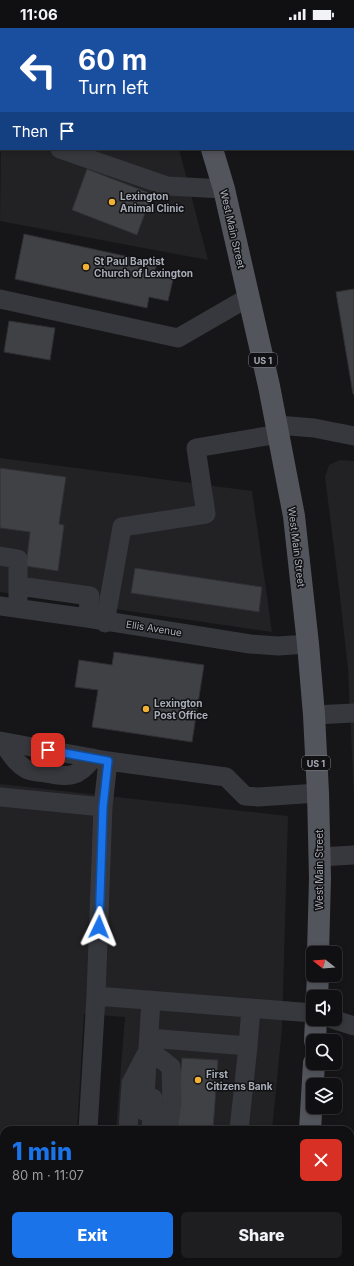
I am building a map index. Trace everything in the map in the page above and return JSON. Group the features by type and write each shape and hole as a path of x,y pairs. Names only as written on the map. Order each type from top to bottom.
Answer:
{"main road":[{"name":"West Main Street","path":"212,150 224,189 249,297 278,429 294,516 314,715 318,794 318,946"},
{"path":"310,1126 314,1070"}],"street":[{"path":"63,150 167,186 224,189"},
{"path":"0,299 178,338 249,297"},
{"path":"105,622 122,527 206,514 196,448 278,429 314,428 354,436"},
{"path":"0,556 18,558 19,586 9,608"},
{"path":"19,586 90,596 87,618"},
{"name":"Ellis Avenue","path":"9,608 87,618 250,644 278,646 308,644"},
{"path":"314,715 354,713"},
{"path":"1,742 101,760 226,777 245,796 318,794"},
{"path":"88,1126 96,996 103,807 101,760"},
{"path":"0,797 103,807"},
{"path":"319,857 354,855"},
{"path":"96,996 306,1012"},
{"path":"144,1111 151,1000"},
{"path":"239,1126 251,1008"},
{"path":"342,1022 354,1026"},
{"path":"148,1044 248,1046"},
{"path":"128,1126 131,1083 148,1044"},
{"path":"148,1044 154,1067 151,1126"},
{"path":"148,1044 165,1071 160,1126"},
{"path":"148,1044 171,1067 172,1103 169,1126"}],"shaded area":[{"path":"1,150 179,150 208,260 0,221"},
{"path":"0,458 252,491 272,632 0,592"},
{"path":"340,460 354,461 354,798 348,669 325,477 329,465"},
{"path":"0,784 288,816 282,1028 272,1126 116,1126 125,1017 84,1014 77,1126 0,1126"}],"building":[{"name":"Lexington Animal Clinic","path":"87,169 152,194 137,235 72,210"},
{"name":"St Paul Baptist Church of Lexington","path":"24,234 157,263 155,271 174,275 168,301 149,297 147,308 15,279"},
{"path":"354,289 354,394 353,394 336,292"},
{"path":"9,321 55,328 50,360 4,352"},
{"path":"0,468 66,477 59,524 64,525 58,571 26,566 30,532 0,528"},
{"path":"135,568 262,587 259,612 131,593"},
{"name":"Lexington Post Office","path":"114,652 204,665 192,742 92,727 98,690 75,687 79,660 112,665"},
{"name":"First Citizens Bank","path":"182,1058 218,1060 213,1126 175,1126"}],"place":[{"name":"Lexington Animal Clinic","path":"112,202"},
{"name":"St Paul Baptist Church of Lexington","path":"86,267"},
{"name":"Lexington Post Office","path":"146,709"},
{"name":"First Citizens Bank","path":"198,1080"}],"route":[{"path":"48,750 108,761 103,807 99,927"}]}
